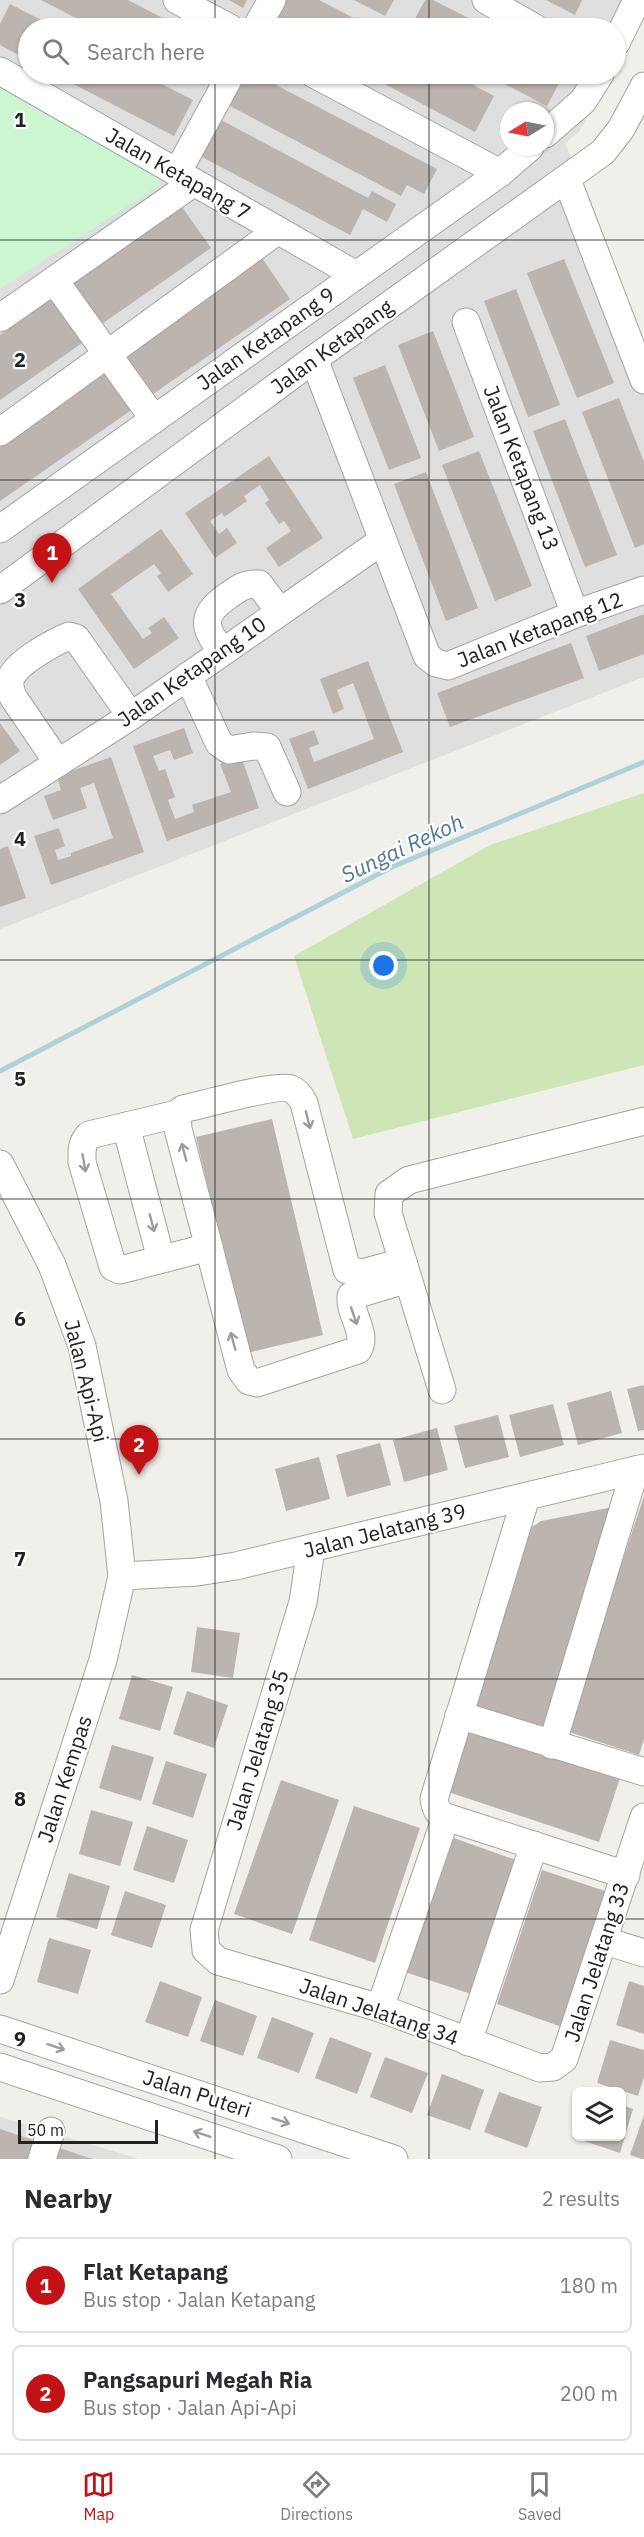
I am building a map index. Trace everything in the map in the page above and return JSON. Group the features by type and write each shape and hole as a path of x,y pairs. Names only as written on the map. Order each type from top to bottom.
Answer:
{"street":[{"path":"177,0 211,18"},
{"path":"262,18 272,0"},
{"path":"486,0 518,18"},
{"path":"626,22 637,0"},
{"name":"Jalan Ketapang 7","path":"0,71 18,81"},
{"name":"Jalan Ketapang 7","path":"22,84 356,275"},
{"path":"0,318 54,280 185,178 227,84"},
{"path":"333,84 500,173"},
{"path":"554,126 583,100 593,84"},
{"name":"Jalan Ketapang","path":"0,590 314,359 567,180 603,152 621,129 644,86"},
{"name":"Jalan Ketapang 9","path":"0,529 500,173 520,156"},
{"path":"567,180 644,380"},
{"path":"0,432 277,231"},
{"path":"54,280 154,419"},
{"name":"Jalan Ketapang 13","path":"466,322 576,614"},
{"path":"314,359 382,541"},
{"name":"Jalan Ketapang 12","path":"382,541 427,656 436,663 448,666 576,614 644,590"},
{"name":"Jalan Ketapang 10","path":"0,800 131,716 382,541"},
{"path":"222,652 209,635 207,617 212,608 241,587 250,583 259,584 280,612"},
{"path":"58,762 13,697 9,685 18,667 60,639 69,636 76,638 131,716"},
{"path":"188,676 219,743 229,750 253,746 267,747 287,792"},
{"path":"209,1247 120,1270 113,1267 82,1162 84,1141 89,1135 177,1114 183,1109 284,1087 298,1094 304,1102 347,1270 353,1273 406,1270"},
{"path":"177,1114 178,1129 241,1370 249,1381 257,1383 358,1350 362,1339 350,1304 351,1296 406,1270"},
{"path":"442,1390 388,1213 389,1194 409,1180 644,1121"},
{"path":"126,1126 161,1259"},
{"name":"Jalan Api-Api","path":"3,1168 52,1265 82,1346 114,1501 122,1576"},
{"path":"552,1745 639,1469"},
{"name":"Jalan Jelatang 39","path":"122,1576 197,1572 311,1549 639,1469"},
{"path":"380,2008 441,1813 434,1799 526,1497"},
{"name":"Jalan Jelatang 35","path":"206,1950 204,1930 303,1602 311,1549"},
{"name":"Jalan Kempas","path":"0,1980 103,1660 122,1576"},
{"path":"459,1715 644,1772"},
{"path":"441,1813 626,1875"},
{"name":"Jalan Jelatang 33","path":"554,2067 564,2059 605,1941 644,1817"},
{"path":"468,2042 534,1845"},
{"path":"605,1941 644,1953"},
{"name":"Jalan Jelatang 34","path":"206,1950 218,1961 380,2008 540,2068 554,2067"},
{"name":"Jalan Puteri","path":"0,2029 394,2159"},
{"name":"Jalan Puteri","path":"0,2067 278,2159"},
{"path":"42,2159 51,2131"}],"shaded area":[{"path":"0,0 644,0 644,13 626,46 626,18 18,18 18,84 605,84 579,132 565,143 644,347 644,677 0,929"},
{"path":"0,2117 139,2159 0,2159"}],"green space":[{"path":"0,88 155,167 160,185 0,289"},
{"path":"644,793 644,1065 353,1139 294,956 490,845"}],"building":[{"path":"41,0 128,0 163,18 76,18"},
{"path":"229,0 247,0 243,8"},
{"path":"282,0 319,0 354,18 273,18"},
{"path":"354,0 394,0 385,16"},
{"path":"425,0 433,0 468,18 415,18"},
{"path":"546,0 582,0 575,15"},
{"path":"10,4 37,18 18,18 18,55 0,45 0,24"},
{"path":"73,84 162,84 193,100 174,136"},
{"path":"241,84 274,84 437,169 424,194 407,185 401,196 230,106"},
{"path":"385,84 471,84 494,96 475,132"},
{"path":"504,84 559,84 549,102 539,102"},
{"path":"219,119 368,198 372,191 396,204 387,222 363,209 350,235 200,156"},
{"path":"180,204 211,248 96,328 66,284"},
{"path":"260,255 290,299 146,399 116,355"},
{"path":"564,259 614,383 577,398 527,273"},
{"path":"516,289 560,405 528,417 484,301"},
{"path":"58,295 88,339 0,400 0,335"},
{"path":"433,331 474,437 439,451 398,345"},
{"path":"106,363 136,407 0,501 0,437"},
{"path":"385,365 421,458 389,470 353,378"},
{"path":"619,398 644,462 644,544 635,548 582,412"},
{"path":"565,419 617,555 585,567 533,431"},
{"path":"479,451 532,586 495,601 442,465"},
{"path":"269,456 323,538 279,567 266,548 291,531 284,521 279,524 265,503 269,500 260,485 244,496 247,501 224,517 222,513 210,521 219,534 227,528 237,543 215,558 185,513"},
{"path":"426,472 478,608 446,621 394,484"},
{"path":"161,529 193,574 168,592 157,576 161,573 154,564 111,594 143,639 152,633 148,628 164,617 179,638 134,669 78,589"},
{"path":"644,614 644,654 599,671 586,636"},
{"path":"571,643 584,678 450,727 437,693"},
{"path":"368,661 403,752 308,789 289,739 314,730 319,744 309,748 314,762 374,739 353,683 337,690 344,709 333,714 320,679"},
{"path":"0,723 20,751 0,765"},
{"path":"184,728 193,753 174,760 170,750 153,756 159,771 165,769 175,797 168,800 175,819 194,812 192,805 231,792 220,764 241,756 259,808 167,841 133,746"},
{"path":"111,757 144,852 51,885 34,836 59,828 65,846 55,850 58,860 113,838 94,783 80,788 87,808 53,820 44,796 61,790 57,776"},
{"path":"8,846 26,898 0,907 0,849"},
{"path":"272,1119 323,1335 247,1353 196,1137"},
{"path":"644,1385 644,1430 638,1431 627,1389"},
{"path":"611,1391 622,1433 578,1445 567,1403"},
{"path":"553,1404 564,1445 520,1457 509,1415"},
{"path":"498,1415 509,1457 465,1468 454,1426"},
{"path":"437,1428 448,1470 404,1482 393,1440"},
{"path":"380,1443 391,1485 347,1497 336,1455"},
{"path":"319,1457 330,1499 286,1511 275,1469"},
{"path":"644,1496 644,1739 639,1755 566,1731"},
{"path":"618,1506 543,1737 471,1713 532,1527 541,1521"},
{"path":"197,1627 240,1633 233,1678 191,1672"},
{"path":"132,1675 173,1687 160,1731 119,1719"},
{"path":"187,1691 228,1705 214,1748 173,1734"},
{"path":"460,1724 620,1778 599,1842 439,1789"},
{"path":"112,1745 154,1757 141,1801 99,1788"},
{"path":"166,1761 207,1774 193,1818 152,1804"},
{"path":"281,1780 339,1800 292,1934 234,1914"},
{"path":"354,1806 420,1828 375,1963 309,1940"},
{"path":"91,1810 133,1822 120,1866 79,1854"},
{"path":"147,1826 188,1840 174,1883 133,1870"},
{"path":"451,1837 516,1860 471,1994 405,1972"},
{"path":"542,1870 608,1892 562,2027 497,2004"},
{"path":"69,1873 110,1886 97,1929 56,1917"},
{"path":"125,1891 166,1905 152,1948 111,1935"},
{"path":"49,1938 91,1950 78,1994 37,1982"},
{"path":"160,1981 202,1997 188,2037 145,2022"},
{"path":"629,1981 644,1986 644,2034 616,2025"},
{"path":"215,2000 257,2016 243,2056 200,2041"},
{"path":"272,2017 314,2033 299,2073 257,2058"},
{"path":"330,2037 372,2053 357,2094 315,2078"},
{"path":"610,2040 644,2050 644,2077 638,2096 626,2092 626,2087 610,2087 597,2083"},
{"path":"385,2057 428,2073 412,2113 370,2097"},
{"path":"442,2074 484,2090 470,2130 427,2115"},
{"path":"499,2092 542,2107 527,2148 484,2132"},
{"path":"626,2106 633,2109 626,2133"},
{"path":"644,2115 644,2159 642,2159 630,2155"},
{"path":"0,2129 36,2141 31,2159 0,2159"},
{"path":"584,2141 624,2141 620,2153"},
{"path":"57,2147 92,2159 52,2159"}],"waterway":[{"name":"Sungai Rekoh","path":"0,1071 392,867 644,762"}],"place":[{"name":"Flat Ketapang","path":"52,583"},
{"name":"Pangsapuri Megah Ria","path":"139,1475"}]}
